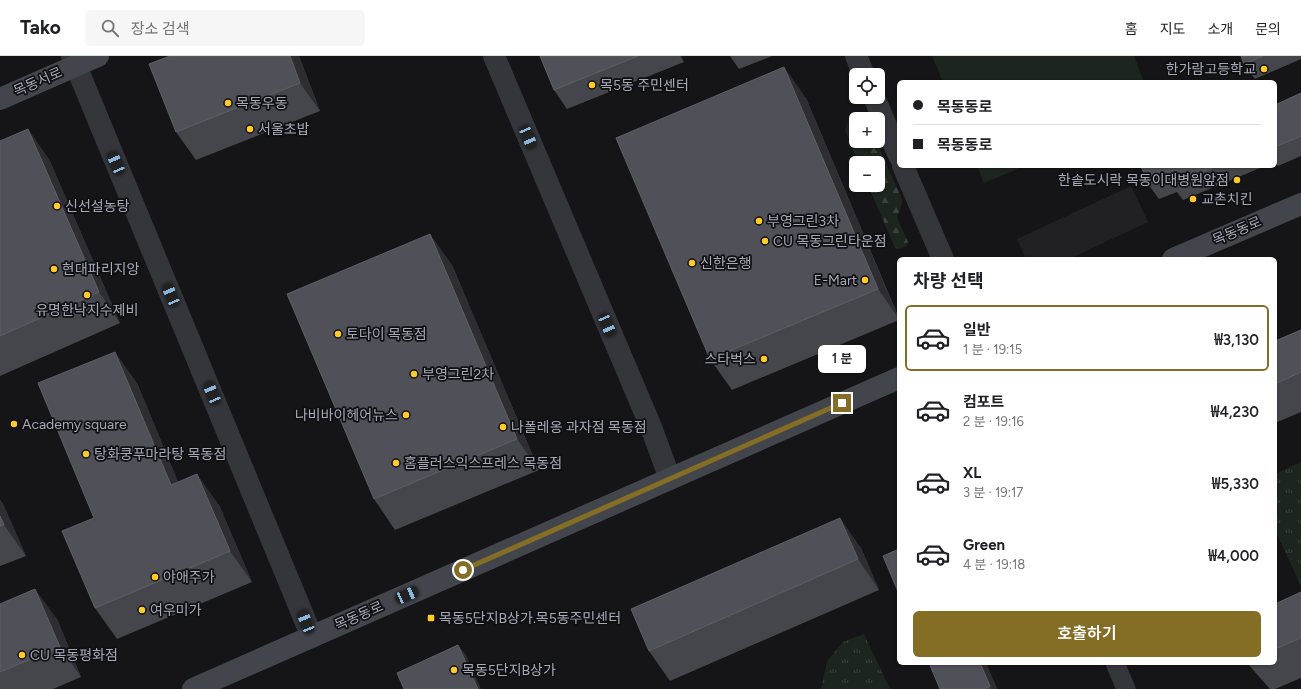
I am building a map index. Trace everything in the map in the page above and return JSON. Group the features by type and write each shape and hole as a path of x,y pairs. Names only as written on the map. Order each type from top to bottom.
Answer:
{"main road":[{"name":"목동서로","path":"0,99 74,61 98,56"},
{"name":"목동동로","path":"1178,257 1301,204"},
{"name":"목동동로","path":"193,689 897,379"}],"street":[{"path":"494,56 648,420 670,479"},
{"path":"856,56 861,68"},
{"path":"74,61 312,637"},
{"path":"877,104 897,151"},
{"path":"904,168 942,257"},
{"path":"1116,665 1126,689"}],"shaded area":[{"path":"1131,186 1148,222 1073,257 1025,257 1017,239"}],"green space":[{"path":"932,56 1134,56 1143,80 942,80"},
{"path":"849,122 849,139 845,130"},
{"path":"853,148 879,148 883,156 856,156"},
{"path":"885,161 902,199 902,204 897,217 908,242 907,246 899,249 895,248 871,192 885,192"},
{"path":"978,168 1020,168 984,183"},
{"path":"1301,462 1301,586 1277,534 1277,473"},
{"path":"864,634 890,689 821,689 827,661 843,642"}],"building":[{"path":"170,56 290,56 300,83 176,132 149,64"},
{"path":"540,56 638,56 554,90"},
{"path":"1241,56 1263,56 1244,64"},
{"name":"부영그린3차","path":"784,67 878,289 710,359 616,138"},
{"path":"1301,93 1301,136 1277,146 1277,104"},
{"name":"현대파리지앙","path":"28,129 99,292 0,336 0,141"},
{"path":"1142,168 1212,168 1172,184 1166,176 1148,184"},
{"name":"부영그린2차","path":"430,234 517,439 374,499 287,294"},
{"path":"1301,330 1301,372 1277,383 1277,340"},
{"path":"115,352 171,485 197,474 230,551 95,608 62,531 94,518 38,383"},
{"path":"0,516 4,525 0,526"},
{"path":"840,518 858,559 649,651 631,609"},
{"path":"897,550 897,589 883,556"},
{"path":"35,589 60,647 0,672 0,604"},
{"path":"1301,592 1301,638 1277,648 1277,603"},
{"name":"목동5단지B상가","path":"458,645 478,689 404,689 397,673"},
{"path":"930,665 981,665 990,686 984,689 940,689"}],"place":[{"name":"한가람고등학교","path":"1264,69"},
{"name":"목5동 주민센터","path":"592,85"},
{"name":"목동우동","path":"228,103"},
{"name":"서울초밥","path":"250,129"},
{"name":"한솥도시락 목동이대병원앞점","path":"1237,180"},
{"name":"교촌치킨","path":"1193,199"},
{"name":"신선설농탕","path":"57,206"},
{"name":"부영그린3차","path":"759,221"},
{"name":"CU 목동그린타운점","path":"765,241"},
{"name":"신한은행","path":"692,263"},
{"name":"현대파리지앙","path":"54,269"},
{"name":"E-Mart","path":"865,280"},
{"name":"유명한낙지수제비","path":"87,295"},
{"name":"토다이 목동점","path":"338,334"},
{"name":"스타벅스","path":"764,359"},
{"name":"부영그린2차","path":"414,374"},
{"name":"나비바이헤어뉴스","path":"406,415"},
{"name":"Academy square","path":"14,424"},
{"name":"나폴레옹 과자점 목동점","path":"503,427"},
{"name":"탕화쿵푸마라탕 목동점","path":"86,454"},
{"name":"홈플러스익스프레스 목동점","path":"396,463"},
{"name":"야애주가","path":"155,577"},
{"name":"여우미가","path":"142,610"},
{"name":"목동5단지B상가.목5동주민센터","path":"431,618"},
{"name":"CU 목동평화점","path":"22,655"},
{"name":"목동5단지B상가","path":"454,670"}],"route":[{"path":"463,570 842,403"}]}
